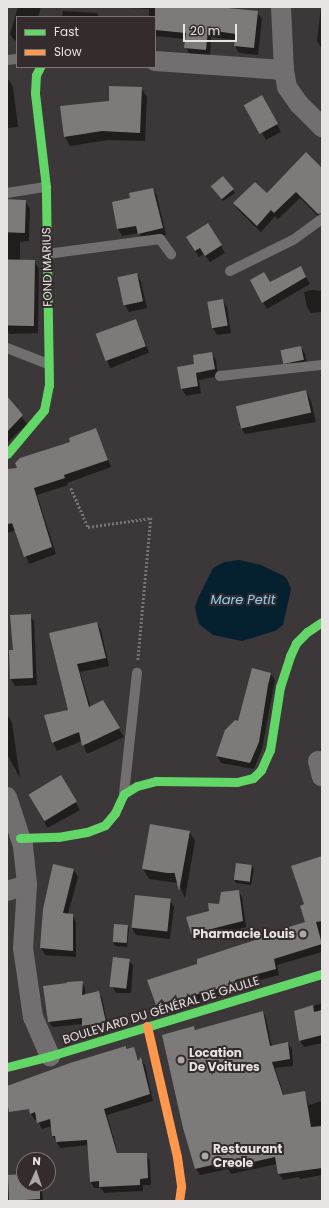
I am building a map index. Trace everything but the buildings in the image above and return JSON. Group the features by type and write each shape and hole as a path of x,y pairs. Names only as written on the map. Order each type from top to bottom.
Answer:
{"street":[{"path":"281,7 284,70 287,86 298,104 322,127"},
{"path":"156,61 284,70"},
{"name":"FOND MARIUS","path":"7,454 44,410 49,385 46,187 35,93 36,75 40,68"},
{"path":"20,838 58,837 87,832 105,826 115,813 124,794 136,786 156,781 237,782 253,778 261,770 270,750 280,687 290,656 296,643 307,632 322,622"},
{"path":"7,797 23,846 27,885 23,948 33,1017 50,1056"},
{"path":"7,891 27,885"},
{"name":"BOULEVARD DU GÉNÉRAL DE GAULLE","path":"7,1067 50,1056 322,974"},
{"path":"147,1026 177,1157 181,1187 179,1201"}],"lane":[{"path":"7,193 46,187"},
{"path":"230,271 293,240 322,219"},
{"path":"47,254 160,239 171,254"},
{"path":"7,348 48,364"},
{"path":"220,376 322,365"},
{"path":"124,794 137,673"}],"path":[{"path":"71,488 88,527 151,518 137,673"}],"water":[{"name":"Mare Petit","path":"239,560 261,565 284,576 287,579 291,589 283,625 275,631 242,641 213,635 199,624 195,607 213,568 224,562"}],"traffic: fast":[{"path":"7,454 44,410 49,385 46,187 35,93 36,75 40,68"},
{"path":"20,838 58,837 87,832 105,825 115,813 124,794 137,786 156,781 237,782 253,778 261,770 270,750 280,687 290,656 296,643 307,632 322,622"},
{"path":"7,1067 50,1056 322,974"}],"traffic: slow":[{"path":"147,1026 177,1157 181,1187 179,1201"}],"place":[{"name":"Pharmacie Louis","path":"303,934"},
{"name":"Location De Voitures","path":"181,1060"},
{"name":"Restaurant Creole","path":"205,1156"}]}
